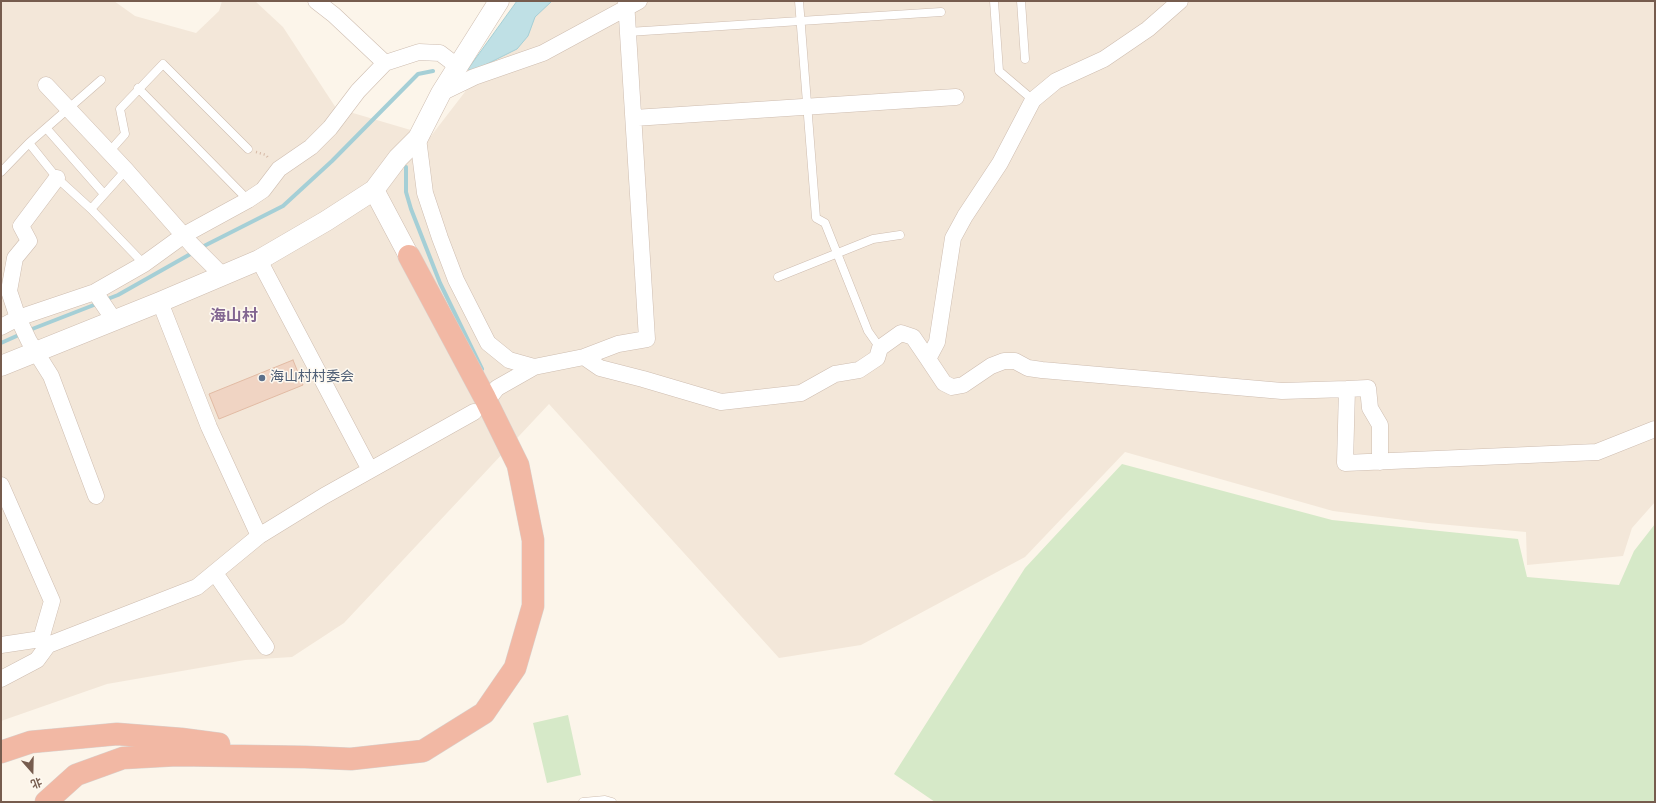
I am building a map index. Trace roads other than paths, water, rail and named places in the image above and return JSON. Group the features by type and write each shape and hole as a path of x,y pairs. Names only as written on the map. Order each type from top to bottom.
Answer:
{"highway":[{"path":"46,802 76,775 123,758 177,755 351,759 423,751 484,712 515,668 533,606 533,540 518,465 485,398 409,256"},
{"path":"1,752 31,742 116,734 181,739 305,757"}],"street":[{"path":"316,1 334,15 385,63"},
{"path":"1,366 32,346 111,314 160,302 259,260 326,221 374,190 398,158 418,138 441,93 498,1"},
{"path":"441,93 474,77 543,53 630,3"},
{"path":"494,393 534,367 584,357 618,344 647,339 628,32 630,3"},
{"path":"928,359 937,342 953,238 965,216 1000,163 1033,100 1056,81 1104,59 1148,29 1173,3"},
{"path":"1,327 96,293 188,240 263,190 279,168 311,147 330,128 358,91 385,63 419,52 440,53 457,66"},
{"path":"46,85 126,170 208,262 223,276"},
{"path":"634,118 956,97"},
{"path":"418,138 425,193 456,280 488,343 508,360 534,367"},
{"path":"57,178 21,226 28,241 15,258 9,291 19,321 32,346 51,376 96,496"},
{"path":"374,190 409,256"},
{"path":"259,260 370,470"},
{"path":"96,293 111,314"},
{"path":"160,302 209,427 259,536"},
{"path":"584,357 600,368 721,402 801,393 835,374 859,370 877,358 880,348 901,333 913,337 944,383 952,387 963,385 991,366 1004,361 1015,361 1028,368 1042,370 1282,391 1368,388 1370,408 1380,425 1380,462"},
{"path":"1347,389 1346,463 1597,452 1655,429"},
{"path":"1,645 45,642 197,587 216,573 259,536 324,496 474,412"},
{"path":"1,485 52,601 45,642 37,660 1,679"},
{"path":"216,573 266,647"}],"lane":[{"path":"799,1 816,218 825,223 868,331 880,348"},
{"path":"994,1 999,72 1033,100"},
{"path":"1021,1 1025,59"},
{"path":"628,32 941,12"},
{"path":"109,152 125,134 120,109 138,88 163,64 248,149"},
{"path":"1,172 29,143 47,129 68,108 101,80"},
{"path":"138,88 248,200"},
{"path":"47,129 104,194"},
{"path":"29,143 57,178 91,209 144,264"},
{"path":"91,209 126,170"},
{"path":"778,277 873,239 900,234"},
{"path":"583,802 605,800 612,802"}],"water":[{"path":"517,1 552,1 535,17 528,36 517,49 473,71 468,69"}],"waterway":[{"path":"200,248 283,206 332,161 418,74 433,71"},
{"path":"406,167 406,192 411,209 440,283 482,369"},
{"path":"105,300 118,295 194,252"},
{"path":"27,331 99,303"},
{"path":"1,343 21,334"}],"place":[{"name":"海山村村委会","path":"262,378"}],"district":[{"name":"海山村","path":"234,317"}]}
